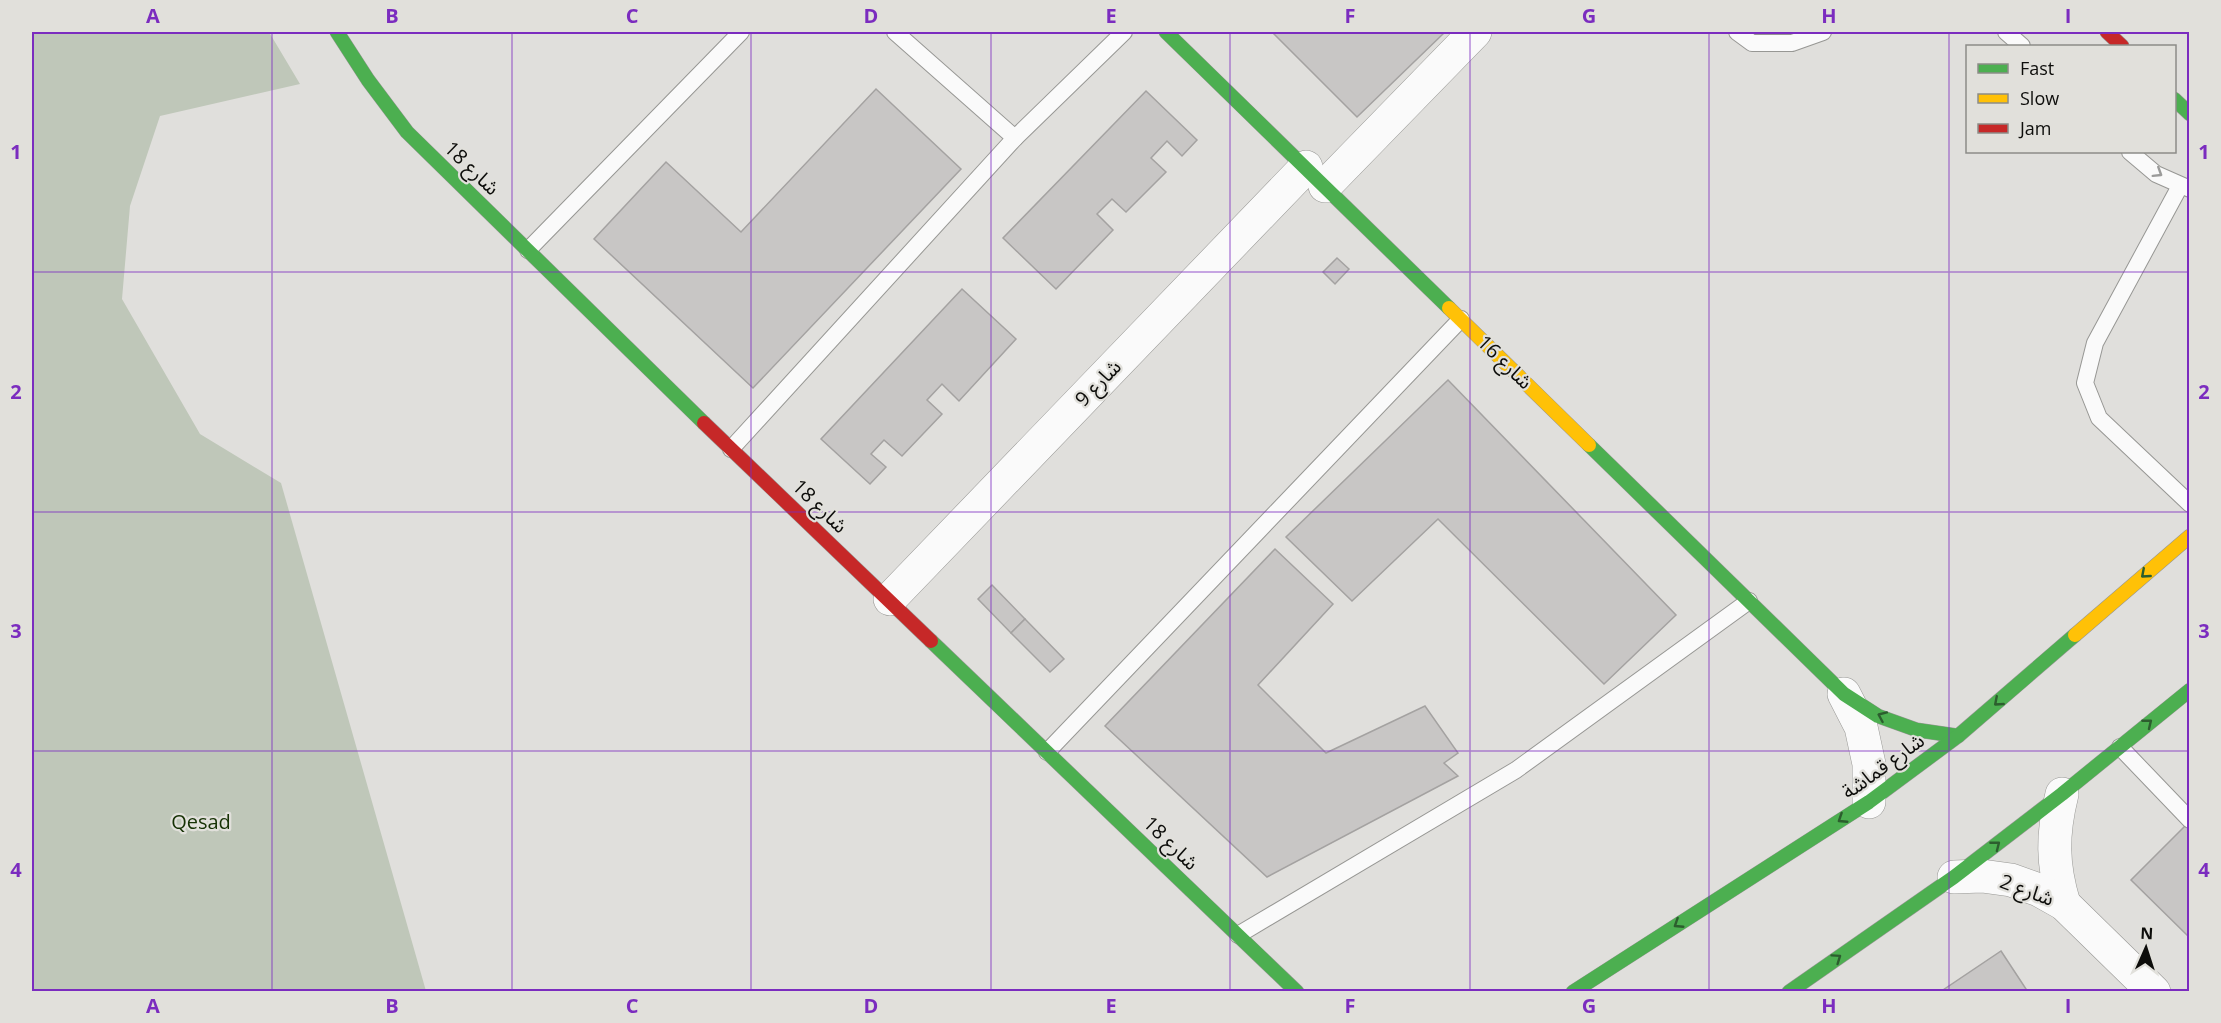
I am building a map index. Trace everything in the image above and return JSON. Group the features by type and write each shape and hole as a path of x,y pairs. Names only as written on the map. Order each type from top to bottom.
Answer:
{"street":[{"name":"شارع 16","path":"1166,32 1844,694 1878,716 1917,730 1958,736"},
{"name":"شارع 9","path":"890,599 1316,176 1475,32"},
{"path":"2107,32 2121,45"},
{"name":"شارع 18","path":"343,33 368,80 407,132 731,449 890,599 1297,992"},
{"path":"2176,100 2190,114"},
{"name":"شارع قماشة","path":"1573,992 1869,802 1958,736 2190,536"},
{"path":"1789,992 1954,877 2062,794 2190,690"},
{"name":"شارع 16","path":"1844,694 1861,727 1869,764 1869,802"},
{"name":"شارع 2","path":"2062,794 2055,821 2054,849 2056,877 2064,904"},
{"name":"شارع 2","path":"1954,877 1982,876 2011,879 2039,890 2064,904 2154,992"}],"lane":[{"path":"528,250 741,32"},
{"path":"895,32 1015,138"},
{"path":"731,449 1015,138 1124,32"},
{"path":"1737,32 1752,44 1792,43 1823,32"},
{"path":"2006,32 2021,45"},
{"path":"2131,153 2156,174 2185,187 2095,342 2085,383 2099,418 2190,504"},
{"path":"1047,752 1461,319"},
{"path":"1238,935 1516,770 1749,601"},
{"path":"2120,747 2190,820"}],"green space":[{"name":"Qesad","path":"32,32 269,32 300,84 160,116 130,206 122,299 200,434 281,483 426,991 32,991"}],"building":[{"path":"1272,32 1445,32 1357,117"},
{"path":"876,89 961,169 753,388 594,239 666,162 741,232"},
{"path":"1146,91 1197,140 1182,156 1167,141 1151,158 1166,172 1126,212 1112,199 1097,214 1113,230 1056,289 1003,238"},
{"path":"1337,258 1349,269 1335,284 1323,272"},
{"path":"962,289 1016,339 959,401 942,384 927,400 942,414 902,456 884,440 871,454 886,467 870,484 821,439"},
{"path":"1448,380 1676,615 1604,684 1438,519 1352,601 1286,537"},
{"path":"1275,549 1333,604 1258,685 1326,753 1425,706 1458,753 1444,763 1458,776 1267,877 1105,726"},
{"path":"992,585 1025,619 1011,633 978,599"},
{"path":"1025,619 1064,659 1050,672 1011,633"},
{"path":"2190,821 2190,938 2131,880"},
{"path":"2001,951 2028,992 1940,992"}],"traffic: fast":[{"path":"337,32 368,80 407,132 704,423"},
{"path":"1166,32 1449,308"},
{"path":"2176,101 2190,114"},
{"path":"1589,445 1844,694 1878,716 1917,730 1958,736"},
{"path":"1573,992 1869,802 1958,736 2075,635"},
{"path":"931,641 1297,992"},
{"path":"1789,992 1954,877 2062,794 2190,690"}],"traffic: slow":[{"path":"1449,308 1589,445"},
{"path":"2075,635 2190,536"}],"traffic: jam":[{"path":"2107,32 2121,45"},
{"path":"704,423 931,641"}]}
